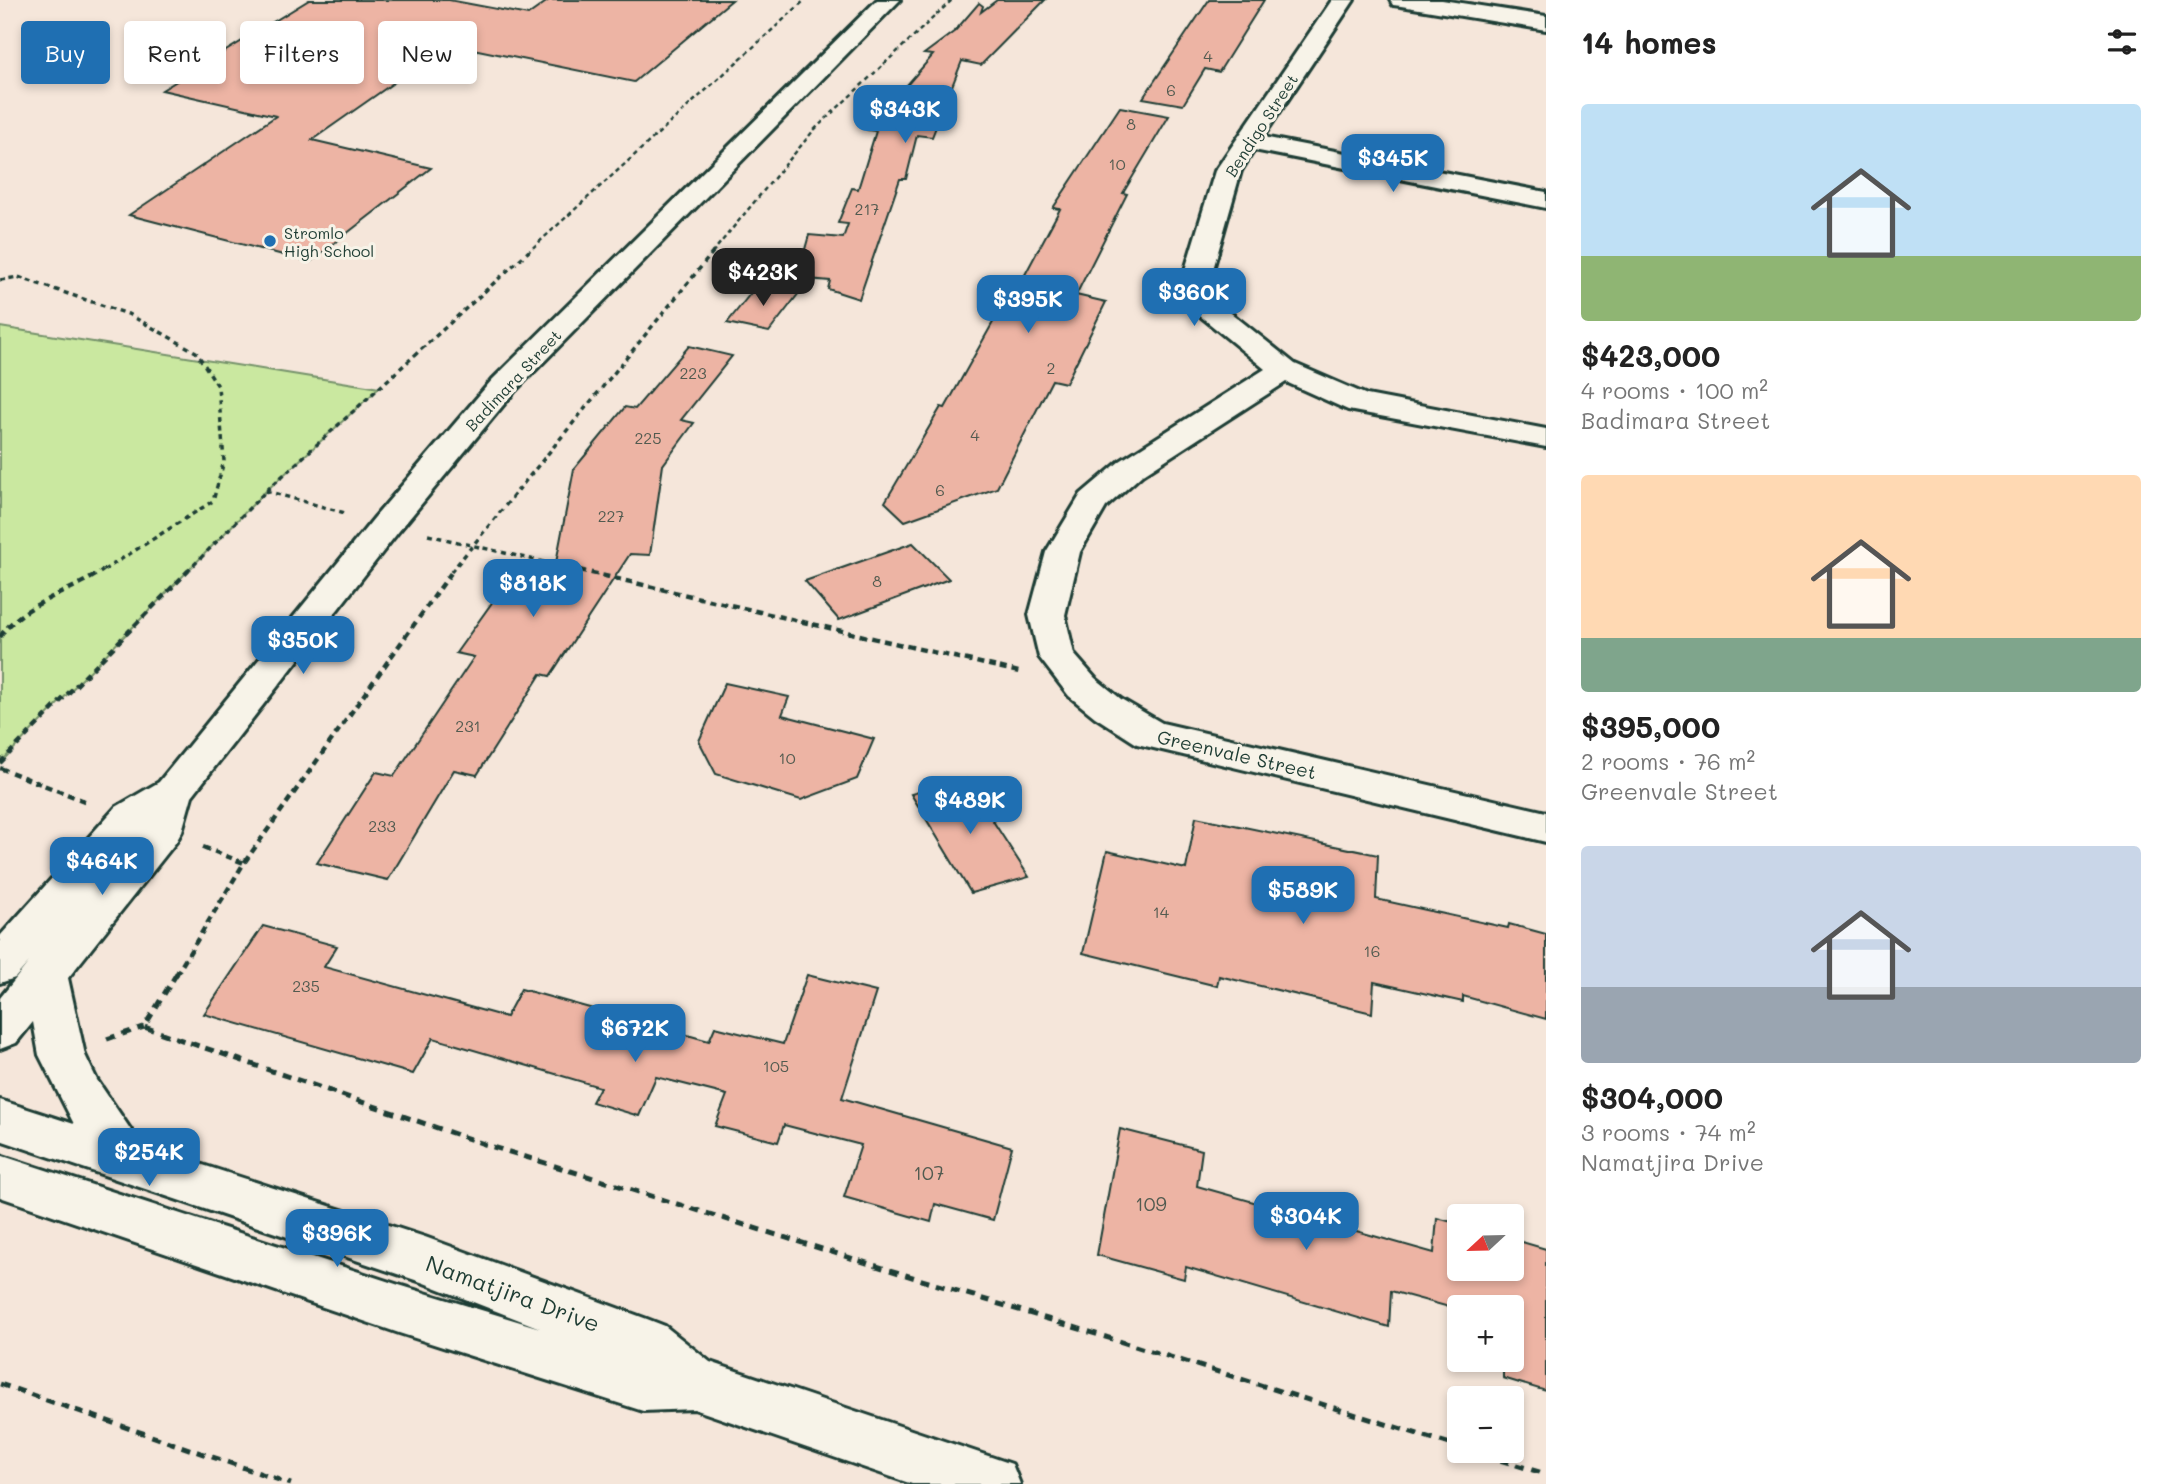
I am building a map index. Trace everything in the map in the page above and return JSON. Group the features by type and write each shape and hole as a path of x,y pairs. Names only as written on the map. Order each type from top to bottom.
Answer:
{"main road":[{"name":"Badimara Street","path":"1,964 130,818 173,792 387,524 503,386 817,69 889,0"},
{"name":"Bendigo Street","path":"1343,0 1228,171 1196,280 1209,309 1284,370 1359,403 1546,438"},
{"path":"1401,0 1546,23"},
{"path":"1250,142 1546,200"},
{"name":"Greenvale Street","path":"1284,370 1131,468 1093,501 1063,552 1047,614 1057,657 1082,687 1108,708 1151,734 1546,827"},
{"name":"Badimara Street","path":"0,1030 162,831 173,792"},
{"path":"46,974 62,1055 81,1094 125,1161"},
{"name":"Namatjira Drive","path":"0,1120 425,1261 647,1343 694,1383"},
{"name":"Namatjira Drive","path":"0,1176 387,1305 643,1385 694,1383 992,1484"}],"path":[{"path":"0,764 266,491 806,0"},
{"path":"952,0 814,130 470,547 244,863 144,1027 487,1145 1447,1443"},
{"path":"0,281 18,277 128,314 196,352 218,386 224,461 213,500 85,583 34,605 6,628 0,637"},
{"path":"266,491 387,524"},
{"path":"470,547 1082,687"},
{"path":"0,1384 291,1484"},
{"path":"1510,1463 1546,1474"}],"green space":[{"path":"0,327 379,388 266,491 0,763"}],"building":[{"path":"309,0 449,0 528,15 549,0 732,0 634,82 477,50 477,21 378,21 378,84 392,84 312,140 431,168 310,262 129,215 276,116 162,90 172,84 226,84 226,51 240,42 240,84 364,84 364,21 275,21"},
{"path":"997,0 1045,0 981,65 962,61 932,137 917,135 906,179 900,179 859,299 828,289 830,281 797,278 809,235 843,238 848,224 838,223 852,188 858,189 876,131 868,130 933,55 924,54 955,31 979,3 983,6 981,12"},
{"path":"1209,0 1264,0 1219,72 1205,69 1183,105 1143,98"},
{"path":"1120,107 1169,116 1123,193 1127,194 1076,295 1106,302 1066,383 1052,380 997,488 905,521 885,502 941,407 945,408 1015,283 1020,284 1060,209 1053,208"},
{"path":"758,284 799,293 769,332 727,323"},
{"path":"689,346 732,356 681,420 694,423 663,465 650,555 630,554 550,676 541,674 477,775 454,770 388,880 317,863 376,772 394,776 474,657 456,653 506,583 550,594 574,469 625,407 635,409"},
{"path":"913,543 949,579 839,620 805,581"},
{"path":"725,683 789,697 782,715 874,739 857,779 801,800 716,774 699,741"},
{"path":"966,779 1029,877 971,893 911,794"},
{"path":"1196,817 1378,855 1376,899 1508,928 1509,924 1546,934 1546,1019 1463,996 1463,1002 1374,982 1372,1013 1219,976 1217,986 1083,953 1107,851 1186,869"},
{"path":"263,926 337,946 324,967 506,1017 521,989 709,1041 715,1027 783,1044 807,975 876,992 842,1098 1012,1147 993,1220 935,1204 931,1222 844,1197 861,1145 784,1125 778,1142 715,1126 727,1095 656,1077 639,1116 592,1102 600,1087 433,1038 413,1074 204,1014"},
{"path":"1120,1129 1202,1150 1197,1186 1434,1253 1437,1218 1447,1221 1447,1281 1524,1281 1524,1243 1546,1249 1546,1391 1503,1378 1503,1372 1524,1372 1524,1295 1447,1295 1447,1306 1391,1291 1389,1327 1186,1267 1184,1279 1097,1255"}],"place":[{"name":"Stromlo High School","path":"270,241"}]}
